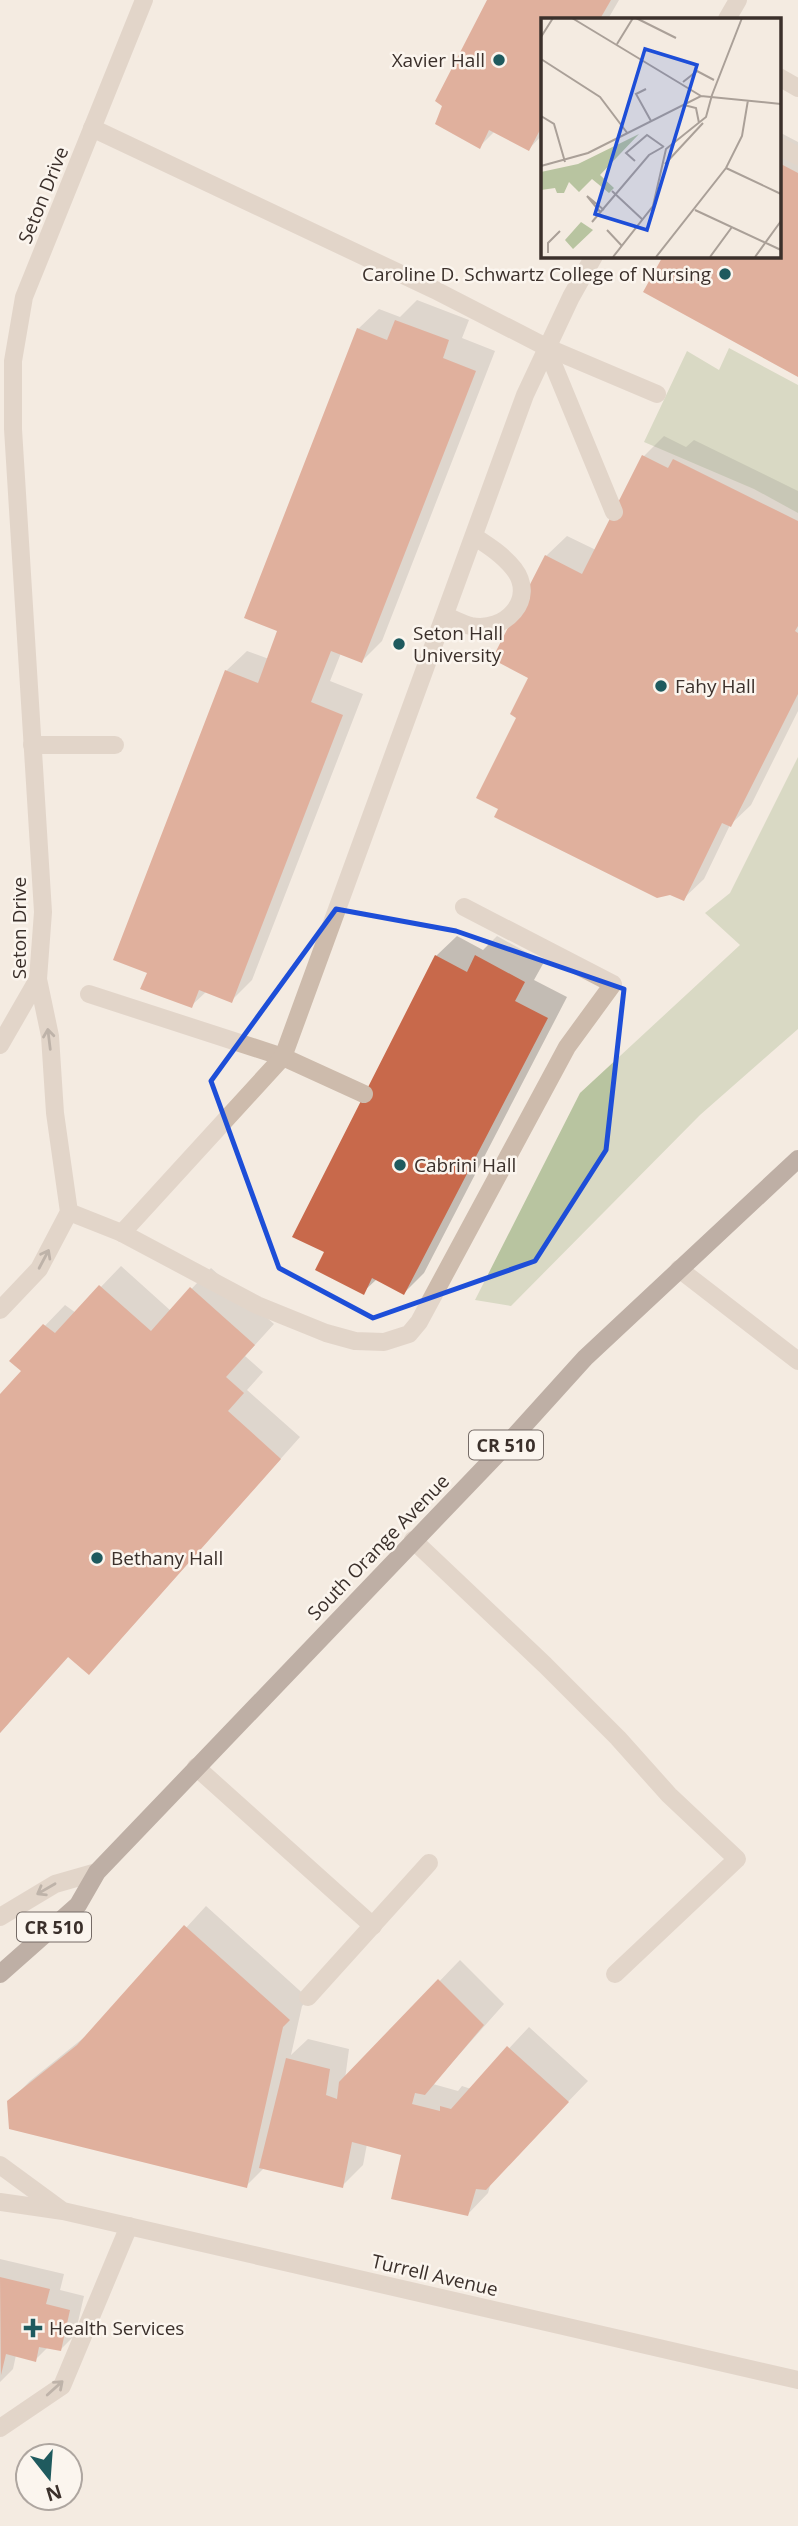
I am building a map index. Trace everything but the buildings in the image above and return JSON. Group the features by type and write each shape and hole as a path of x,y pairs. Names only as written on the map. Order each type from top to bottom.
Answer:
{"main road":[{"name":"South Orange Avenue","path":"0,1974 78,1905 97,1872 509,1442 586,1358 798,1159"}],"street":[{"name":"Seton Drive","path":"69,1212 55,1113 50,1036 38,979 43,912 13,429 13,361 24,297 144,0"},
{"path":"728,18 738,0"},
{"path":"780,78 798,88"},
{"path":"92,128 435,290 547,347 657,394"},
{"path":"780,147 798,156"},
{"path":"122,1233 283,1057 525,395 593,257"},
{"path":"547,347 614,512"},
{"path":"445,616 472,626 491,625 508,620 519,606 522,589 515,570 500,553 475,537"},
{"path":"32,745 116,745"},
{"path":"0,1310 39,1269 69,1212 122,1233 257,1305 326,1333 371,1343 409,1334 419,1322 567,1047 613,984 464,907"},
{"path":"0,1045 38,979"},
{"path":"89,994 283,1057 365,1094"},
{"path":"679,1269 798,1361"},
{"path":"413,1540 554,1674 618,1738 669,1795 737,1859 615,1974"},
{"path":"196,1767 373,1926"},
{"path":"308,1997 429,1863"},
{"path":"0,1917 55,1884 97,1872"},
{"name":"Turrell Avenue","path":"0,2165 63,2211"},
{"name":"Turrell Avenue","path":"0,2202 63,2211 798,2380"},
{"path":"0,2428 61,2386 129,2226"}],"highlighted area":[{"path":"336,909 456,931 624,989 606,1150 535,1261 373,1318 279,1268 211,1081"}],"green space":[{"path":"729,348 798,385 798,513 754,489 644,442 687,351 719,370"},
{"path":"798,757 798,1029 700,1115 511,1306 475,1300 580,1093 740,945 705,913 730,893"}],"place":[{"name":"Xavier Hall","path":"499,60"},
{"name":"Caroline D. Schwartz College of Nursing","path":"725,274"},
{"name":"Seton Hall University","path":"399,644"},
{"name":"Fahy Hall","path":"661,686"},
{"name":"Cabrini Hall","path":"400,1165"},
{"name":"Bethany Hall","path":"97,1558"},
{"name":"Health Services","path":"33,2328"}]}
